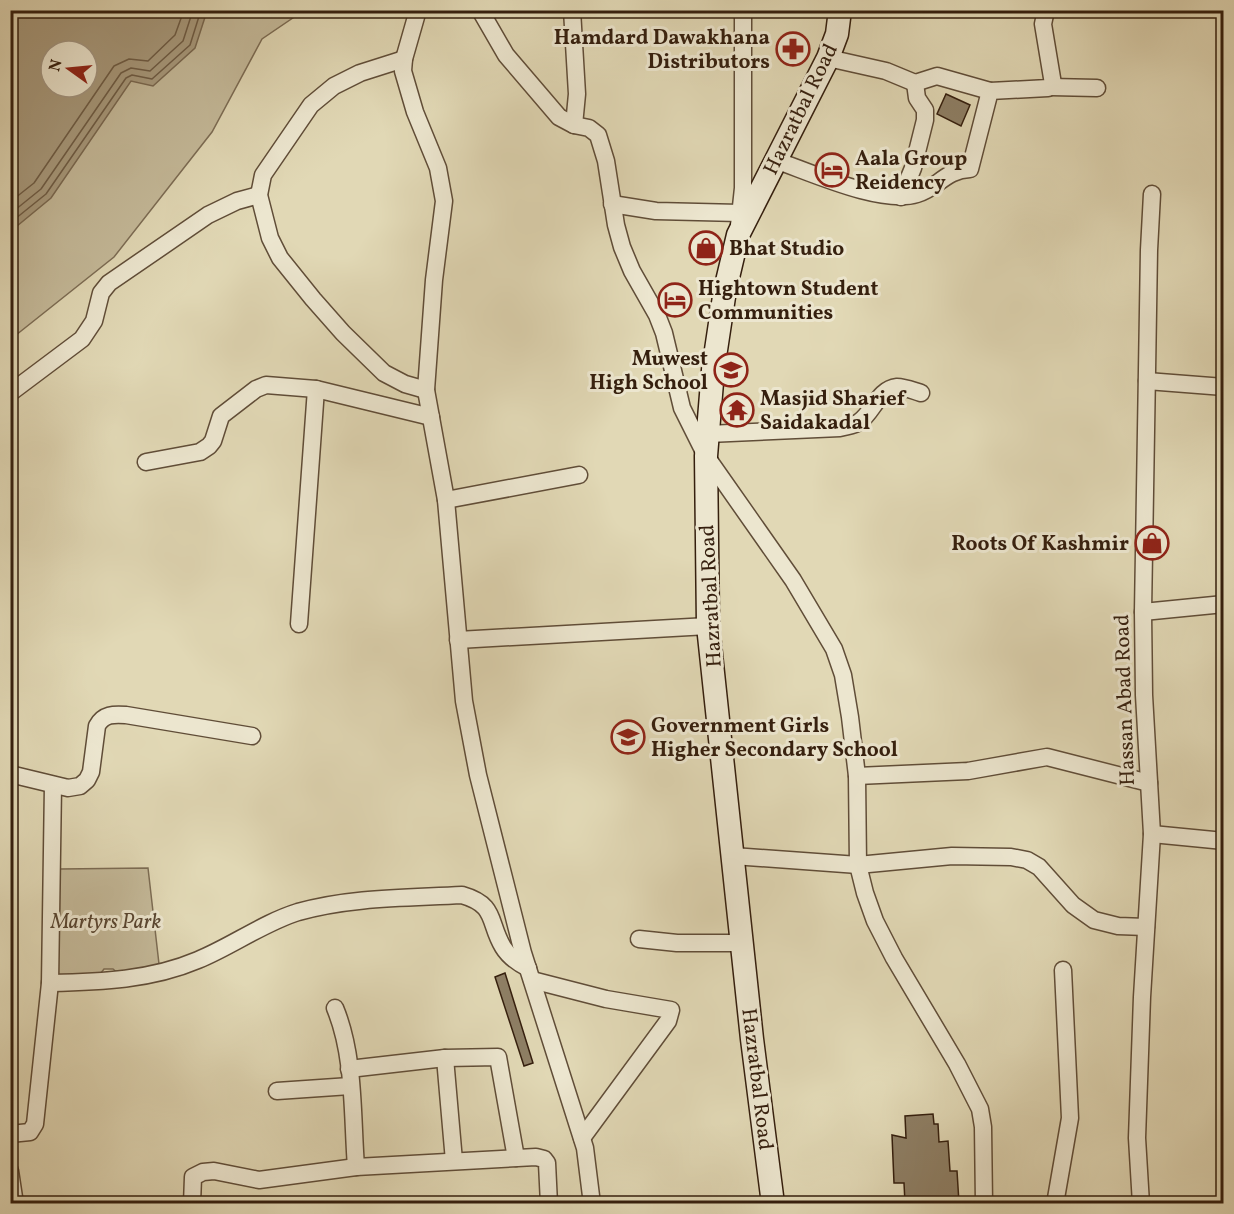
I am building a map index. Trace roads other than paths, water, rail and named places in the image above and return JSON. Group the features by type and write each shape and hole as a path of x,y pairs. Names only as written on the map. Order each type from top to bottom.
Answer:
{"main road":[{"name":"Hazratbal Road","path":"773,1203 708,626 706,456 714,370 725,290 739,224 800,116 828,58 837,34 840,10"}],"street":[{"path":"418,10 404,59 404,79 438,168 444,201 434,280 426,390 446,500 464,700 478,775 530,974 582,1138 592,1203"},
{"path":"480,10 506,55 559,117 574,125 589,128 598,135 606,161 619,236 632,272 657,315 664,333 682,408 706,456 793,580 834,649 843,675 857,776 858,865 869,908 894,958 957,1064 980,1109 983,1127 984,1203"},
{"path":"572,10 577,94 574,125"},
{"path":"612,204 739,224 743,188 743,10"},
{"path":"1046,10 1043,24 1053,84 1051,87"},
{"path":"828,58 886,71 915,83 937,76 990,91 1051,87 1097,88"},
{"path":"404,59 360,73 334,86 311,105 263,175 259,195 270,238 280,258 313,300 384,373 405,384 426,390"},
{"path":"901,197 913,168 925,120 925,110 917,98 915,83"},
{"path":"775,160 864,191 901,197 918,194 959,169 970,169 990,91"},
{"name":"Hassan Abad Road","path":"1141,1203 1137,1138 1152,834 1144,695 1143,612 1152,194"},
{"path":"10,393 82,339 94,321 101,293 109,283 208,215 237,201 259,195"},
{"path":"1147,381 1224,387"},
{"path":"146,462 200,452 213,441 221,416 261,386 316,389 430,417"},
{"path":"708,434 840,428 859,423 880,396 893,388 901,387 921,393"},
{"path":"299,624 316,389"},
{"path":"446,500 579,475"},
{"path":"1143,612 1224,604"},
{"path":"458,640 708,626"},
{"path":"10,774 53,785 75,788 80,786 91,772 97,726 100,720 107,716 126,715 252,736"},
{"path":"857,776 968,771 1047,757 1149,783"},
{"path":"10,1134 30,1132 35,1124 50,983 53,785"},
{"path":"1152,834 1224,841"},
{"path":"733,856 858,865 952,856 1002,856 1027,860 1039,867 1073,905 1094,920 1118,926 1146,927"},
{"path":"50,983 97,982 148,976 196,961 284,917 316,908 374,899 462,895 476,899 488,909 502,947 530,974 606,999 675,1010 582,1138"},
{"path":"639,939 677,943 742,943"},
{"path":"1055,1203 1070,1118 1063,970"},
{"path":"335,1008 340,1020 349,1069 356,1167"},
{"path":"349,1069 445,1058 498,1057 516,1158"},
{"path":"445,1058 454,1161"},
{"path":"277,1091 350,1086"},
{"path":"192,1203 193,1176 203,1172 225,1173 259,1180 356,1167 537,1157 547,1163 549,1203"},
{"path":"10,1172 15,1203"}],"water":[{"path":"11,10 207,11 195,48 153,86 131,81 51,198 11,231"}],"place":[{"name":"Hamdard Dawakhana Distributors","path":"793,49"},
{"name":"Aala Group Reidency","path":"832,170"},
{"name":"Bhat Studio","path":"706,248"},
{"name":"Hightown Student Communities","path":"675,300"},
{"name":"Muwest High School","path":"731,370"},
{"name":"Masjid Sharief Saidakadal","path":"737,410"},
{"name":"Roots Of Kashmir","path":"1152,543"},
{"name":"Government Girls Higher Secondary School","path":"628,737"}],"park label":[{"name":"Martyrs Park","path":"106,921"}]}
